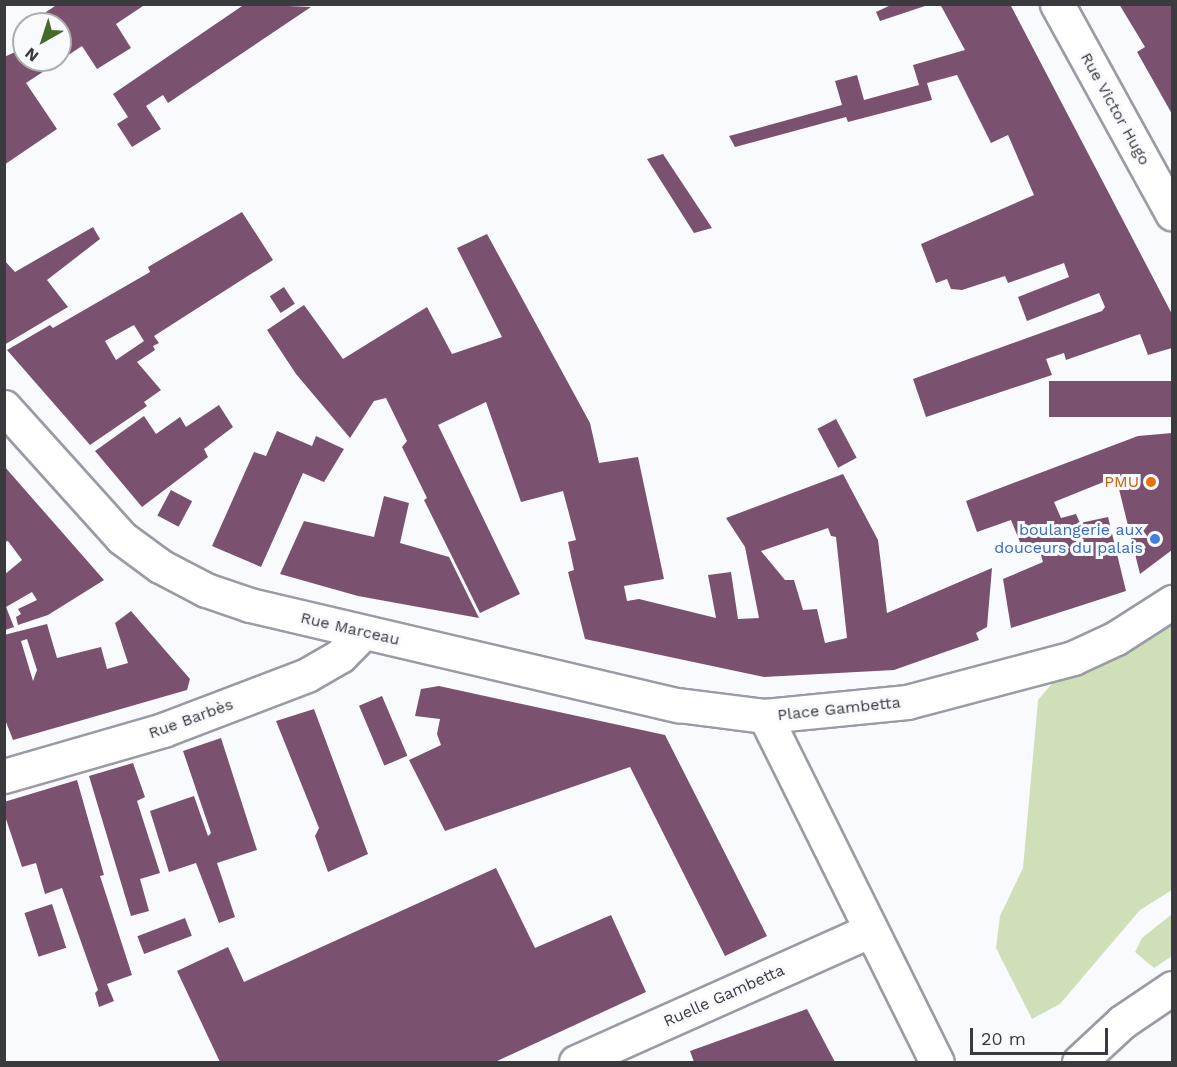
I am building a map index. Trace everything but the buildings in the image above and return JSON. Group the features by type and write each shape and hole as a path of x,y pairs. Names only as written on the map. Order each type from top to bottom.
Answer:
{"street":[{"name":"Rue Victor Hugo","path":"1057,4 1173,213"},
{"name":"Rue Marceau","path":"4,407 105,520 160,567 206,590 250,605 363,633 678,705 765,716"},
{"name":"Place Gambetta","path":"937,1062 765,716 867,708 939,695 1073,658 1116,638 1173,602"},
{"name":"Rue Barbès","path":"4,776 163,730 307,675 340,656 363,633"},
{"name":"Ruelle Gambetta","path":"576,1062 871,930"},
{"path":"1079,1062 1115,1027 1173,988"}],"green space":[{"path":"1172,620 1172,890 1140,910 1060,1004 1032,1019 996,948 1000,916 1023,868 1038,700 1055,680 1098,664"},
{"path":"1172,914 1172,956 1154,968 1135,952 1142,938"}],"place":[{"name":"PMU","path":"1151,482"},
{"name":"boulangerie aux douceurs du palais","path":"1155,539"}]}
